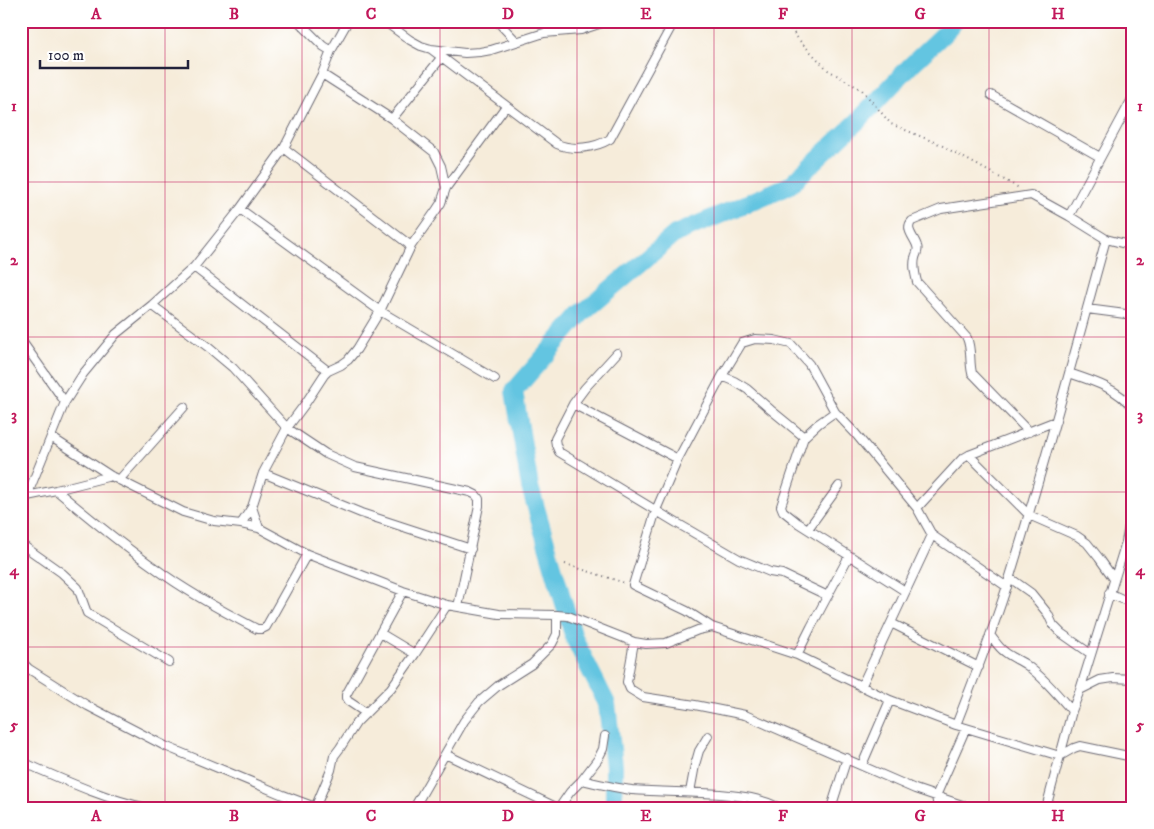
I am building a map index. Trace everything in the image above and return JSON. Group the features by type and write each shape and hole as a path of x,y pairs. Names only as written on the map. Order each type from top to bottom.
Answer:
{"street":[{"path":"298,21 323,46 331,51"},
{"path":"21,503 27,496 66,402 83,374 116,334 194,267 240,208 284,148 322,74 331,51 348,21"},
{"path":"384,21 421,46 431,49 465,52 491,50 544,33 581,30 606,22"},
{"path":"498,21 516,41"},
{"path":"431,49 556,144 566,148 589,147 602,144 610,139 671,27 677,21"},
{"path":"392,119 441,58"},
{"path":"322,74 392,119 434,152 441,166 446,188"},
{"path":"991,95 1100,157"},
{"path":"1069,216 1133,97"},
{"path":"241,524 252,507 263,474 287,428 324,375 328,371 341,366 357,349 380,311 411,246 437,209 446,188 506,106"},
{"path":"284,148 411,246"},
{"path":"1029,432 972,373 970,368 970,345 967,338 917,282 914,273 918,250 917,244 908,229 909,224 941,209 1032,195 1106,239 1133,246"},
{"path":"240,208 380,311 495,379"},
{"path":"956,725 1010,578 1039,483 1106,239"},
{"path":"194,267 328,371"},
{"path":"152,305 233,368 287,428 326,454 355,467 458,489 476,495 479,499 479,506 458,607"},
{"path":"1087,309 1133,315"},
{"path":"1007,587 932,535 917,508 836,412 809,364 791,344 774,340 755,339 742,343 722,376 678,459 656,510 632,585 687,611 712,627 797,655 890,700 956,725 1060,756 1080,746 1133,757"},
{"path":"21,340 66,402"},
{"path":"617,353 573,404 555,439 560,452 740,559 770,572 782,574 828,596"},
{"path":"1069,373 1113,390 1133,408"},
{"path":"722,376 747,389 804,437"},
{"path":"573,404 678,459"},
{"path":"119,480 184,407"},
{"path":"836,412 818,424 804,437 781,506 783,511 798,523 905,591"},
{"path":"917,508 957,463 969,455 1056,421"},
{"path":"50,438 111,476 183,512 214,521 259,528 307,554 403,591 447,605 499,614 557,614 568,616 634,642 646,644 666,643 698,630 712,627"},
{"path":"969,455 1028,515 1076,536 1087,543 1114,579"},
{"path":"263,474 361,513 471,549"},
{"path":"27,496 111,476"},
{"path":"808,529 839,486"},
{"path":"56,490 89,518 156,569 213,606 257,629 266,627 307,554"},
{"path":"1046,808 1072,711 1109,593 1129,543 1133,504"},
{"path":"252,507 259,528"},
{"path":"861,687 932,535"},
{"path":"21,544 62,573 78,588 87,612 169,662"},
{"path":"797,655 849,556"},
{"path":"1010,578 1031,593 1048,614 1053,625 1091,654"},
{"path":"366,713 348,701 346,694 403,591"},
{"path":"1109,593 1133,604"},
{"path":"21,661 29,669 88,706 165,746 315,807 331,770 334,756 356,723 391,688 447,605"},
{"path":"414,808 464,721 479,702 499,685 532,664 552,644 557,634 557,614"},
{"path":"891,623 979,666"},
{"path":"380,633 415,654"},
{"path":"990,635 1006,653 1025,664 1054,690 1072,711"},
{"path":"634,642 628,682 630,689 643,697 745,715 915,789 971,808"},
{"path":"1080,690 1100,680 1113,678 1133,679"},
{"path":"862,765 890,700"},
{"path":"938,808 936,796 966,728"},
{"path":"445,754 558,808 598,759 603,749 605,736"},
{"path":"690,792 699,752 708,736"},
{"path":"831,808 847,758"},
{"path":"21,760 87,789 127,804 147,808"},
{"path":"582,780 632,790 750,797 768,802 780,808"}],"path":[{"path":"785,21 798,40 828,70 862,90 891,124 939,144 1032,195"},
{"path":"565,564 632,585"}],"waterway":[{"path":"614,808 614,766 607,704 574,638 530,487 514,391 582,313 675,234 790,185 858,121 955,21"}]}
